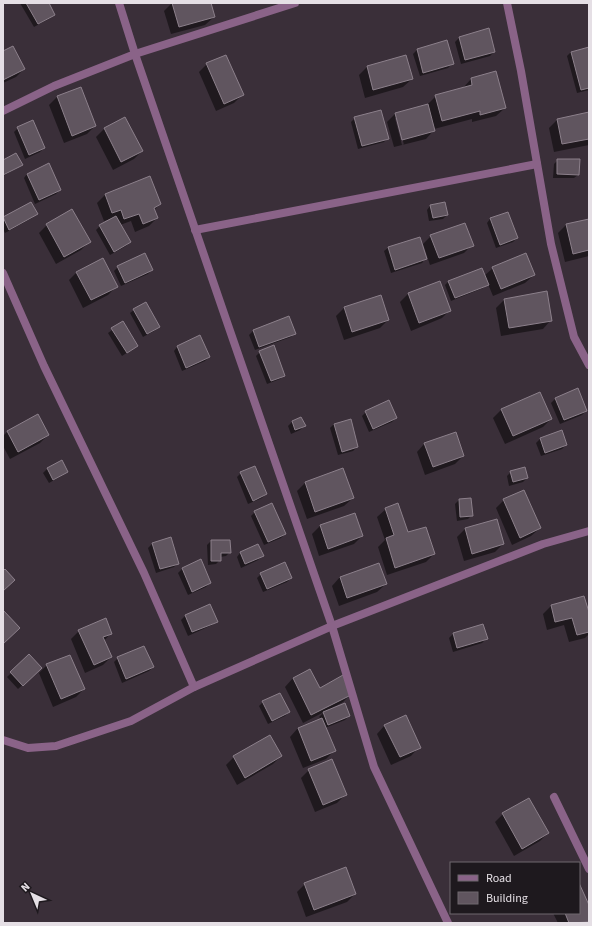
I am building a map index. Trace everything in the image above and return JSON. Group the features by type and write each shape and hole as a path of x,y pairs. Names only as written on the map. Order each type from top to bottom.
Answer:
{"street":[{"path":"119,3 195,230 332,626 374,767 448,923"},
{"path":"3,111 54,86 135,54 295,3"},
{"path":"507,3 521,71 551,244 574,338 589,364"},
{"path":"195,230 537,164"},
{"path":"3,273 44,366 144,574 194,687"},
{"path":"3,740 28,748 56,746 131,721 194,687 332,626 543,544 589,531"},
{"path":"554,797 589,869"}],"building":[{"path":"26,3 49,3 55,15 38,24"},
{"path":"172,3 211,3 215,17 179,27"},
{"path":"489,28 495,52 465,60 459,37"},
{"path":"447,40 454,64 423,73 417,49"},
{"path":"13,46 25,69 3,80 3,51"},
{"path":"589,47 589,88 581,90 571,52"},
{"path":"226,55 244,95 224,104 206,63"},
{"path":"406,55 413,79 373,90 367,66"},
{"path":"496,71 506,108 480,115 480,111 442,121 435,95 472,85 471,78"},
{"path":"81,87 96,126 72,136 57,96"},
{"path":"428,104 435,131 402,140 395,113"},
{"path":"381,110 389,139 362,146 354,117"},
{"path":"589,112 589,139 562,144 557,119"},
{"path":"125,117 143,151 121,162 104,128"},
{"path":"33,120 45,148 29,155 17,127"},
{"path":"16,153 23,165 3,175 3,160"},
{"path":"557,159 580,159 579,175 557,174"},
{"path":"49,163 61,190 39,200 27,174"},
{"path":"150,176 161,204 154,208 158,218 143,224 139,214 124,219 121,210 112,213 105,194"},
{"path":"31,202 38,214 9,230 3,217"},
{"path":"445,202 448,215 433,218 430,205"},
{"path":"72,209 91,242 64,257 46,224"},
{"path":"508,212 518,238 500,245 490,218"},
{"path":"116,216 131,242 114,252 99,225"},
{"path":"589,219 589,250 573,254 566,224"},
{"path":"465,223 474,246 439,258 430,235"},
{"path":"420,237 427,259 395,270 388,247"},
{"path":"145,253 153,270 125,283 117,266"},
{"path":"526,253 535,275 501,289 492,267"},
{"path":"103,258 118,287 91,300 76,272"},
{"path":"482,268 489,285 455,298 448,281"},
{"path":"440,281 451,311 419,323 408,293"},
{"path":"547,291 552,321 509,328 504,299"},
{"path":"381,295 389,320 352,332 344,307"},
{"path":"146,302 160,327 147,334 133,309"},
{"path":"289,316 296,334 259,347 253,330"},
{"path":"123,321 138,346 127,353 111,328"},
{"path":"200,335 210,357 186,368 177,346"},
{"path":"274,345 285,376 271,381 259,351"},
{"path":"578,388 587,411 564,420 555,398"},
{"path":"540,392 552,419 513,436 501,409"},
{"path":"389,400 397,418 373,429 365,411"},
{"path":"38,414 49,435 18,452 7,431"},
{"path":"301,417 306,426 295,430 292,421"},
{"path":"351,419 358,447 342,452 334,424"},
{"path":"562,430 567,445 545,453 540,438"},
{"path":"456,432 464,456 433,467 424,443"},
{"path":"62,460 68,472 53,480 47,468"},
{"path":"255,466 267,494 253,501 240,472"},
{"path":"525,467 528,478 513,482 510,471"},
{"path":"343,468 354,498 315,512 305,482"},
{"path":"524,490 541,528 520,538 503,499"},
{"path":"471,498 473,516 460,517 459,499"},
{"path":"272,503 286,534 268,542 254,511"},
{"path":"398,503 408,532 426,527 435,554 395,568 386,538 394,535 385,508"},
{"path":"355,513 363,536 328,549 320,525"},
{"path":"497,519 504,544 472,554 465,528"},
{"path":"171,537 179,564 160,569 152,543"},
{"path":"211,540 230,540 231,553 221,553 221,561 211,561"},
{"path":"258,544 264,556 245,564 240,552"},
{"path":"201,559 211,583 192,592 182,568"},
{"path":"285,562 292,578 267,589 260,573"},
{"path":"379,563 387,584 347,598 340,577"},
{"path":"5,569 15,580 3,591 3,571"},
{"path":"584,596 589,612 589,632 577,635 572,618 555,622 551,605"},
{"path":"210,604 218,622 192,632 185,615"},
{"path":"3,610 20,628 3,644"},
{"path":"106,618 112,634 103,637 112,657 94,665 78,630"},
{"path":"483,624 488,639 457,648 453,633"},
{"path":"144,646 154,667 126,679 117,657"},
{"path":"29,654 42,668 23,686 10,672"},
{"path":"70,655 85,689 61,699 46,664"},
{"path":"310,669 320,688 343,675 353,694 311,715 293,678"},
{"path":"280,693 290,712 272,721 262,701"},
{"path":"345,703 350,716 328,725 323,712"},
{"path":"406,715 421,748 400,757 384,725"},
{"path":"322,718 336,751 311,761 298,728"},
{"path":"270,735 282,756 245,778 233,756"},
{"path":"332,759 347,795 323,805 308,769"},
{"path":"529,798 549,833 522,849 502,813"},
{"path":"346,867 356,894 314,910 304,883"},
{"path":"580,885 589,905 589,922 569,923 565,914 580,914"}]}
